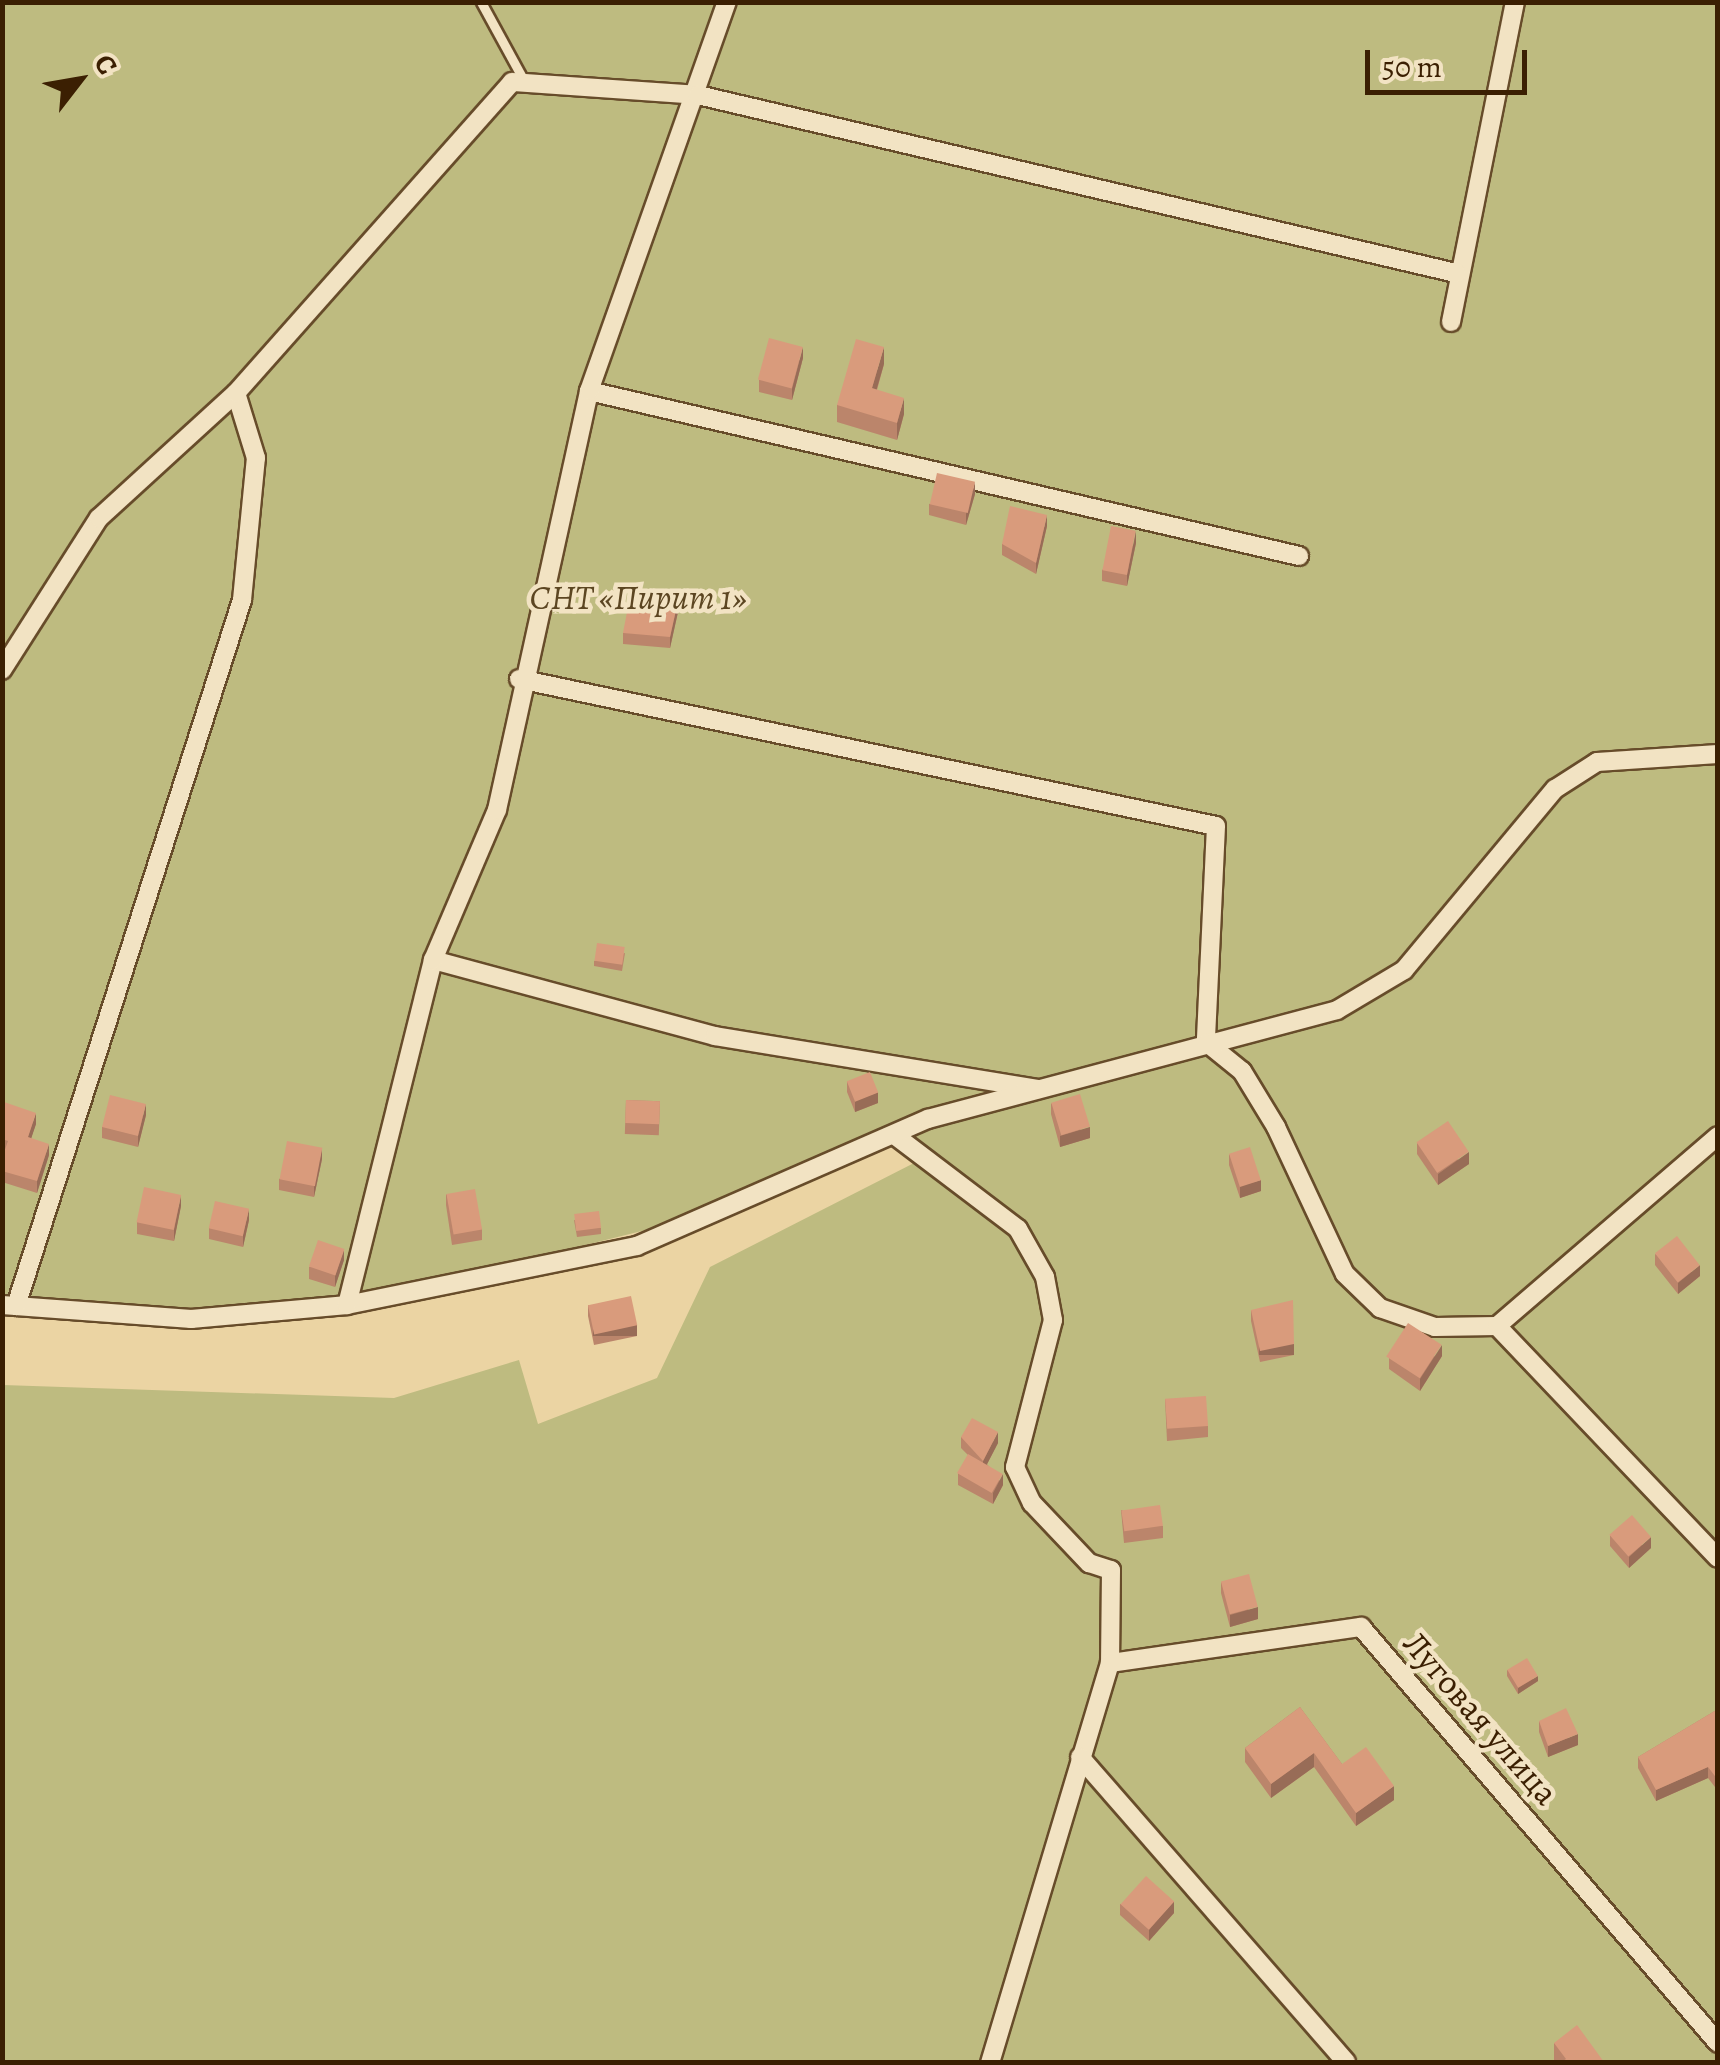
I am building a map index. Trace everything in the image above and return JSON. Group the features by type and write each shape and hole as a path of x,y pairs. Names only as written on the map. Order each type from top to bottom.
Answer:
{"street":[{"path":"347,1305 433,960 497,810 519,678 588,392 698,95 728,2"},
{"path":"1452,322 1456,273 1515,2"},
{"path":"2,670 99,518 236,394 512,82 698,95 1456,273"},
{"path":"588,392 1299,556"},
{"path":"236,394 256,458 242,600 9,1306 192,1319 347,1305 636,1246 896,1137 928,1119 1050,1091 1206,1042 1338,1010 1404,970 1556,789 1597,762 1718,754"},
{"path":"519,678 1216,826 1206,1042"},
{"path":"433,960 715,1036 1050,1091"},
{"path":"1206,1042 1242,1071 1345,1274 1380,1308 1435,1326 1497,1326 1718,1136"},
{"path":"896,1137 1018,1229 1045,1277 1054,1320 1015,1467 1032,1503 1089,1563 1111,1570 1110,1663 990,2062"},
{"path":"1497,1326 1718,1558"},
{"name":"Луговая улица","path":"1110,1663 1361,1627 1718,2043"},
{"path":"1080,1757 1346,2062"}],"lane":[{"path":"480,2 524,81"}],"green space":[{"name":"СНТ «Пирит 1»","path":"3,3 1717,3 1717,2062 3,2062 3,1385 394,1398 519,1360 538,1424 657,1378 710,1267 916,1162 895,1134 678,1222 376,1297 183,1313 3,1298"}],"building":[{"path":"769,338 803,347 792,389 758,380"},
{"path":"856,339 884,347 872,388 904,398 897,423 837,405"},
{"path":"937,473 975,482 968,513 930,504"},
{"path":"1010,506 1047,515 1036,563 1002,544"},
{"path":"1111,526 1136,531 1127,575 1102,570"},
{"path":"631,591 678,601 670,637 623,633"},
{"path":"597,943 625,947 622,965 594,961"},
{"path":"870,1072 878,1092 855,1102 847,1081"},
{"path":"1080,1094 1090,1127 1061,1135 1051,1103"},
{"path":"110,1095 146,1104 138,1136 102,1127"},
{"path":"626,1100 660,1101 659,1124 625,1123"},
{"path":"4,1102 36,1113 28,1137 49,1144 37,1181 2,1171 8,1141 2,1139"},
{"path":"1448,1121 1469,1152 1437,1173 1416,1142"},
{"path":"287,1141 322,1148 315,1186 280,1179"},
{"path":"1250,1147 1261,1180 1240,1187 1229,1154"},
{"path":"144,1187 181,1195 174,1230 137,1222"},
{"path":"475,1189 482,1229 454,1234 446,1194"},
{"path":"215,1201 249,1209 243,1236 209,1228"},
{"path":"599,1211 601,1228 576,1231 574,1214"},
{"path":"1677,1236 1700,1265 1678,1282 1655,1253"},
{"path":"318,1240 344,1249 335,1276 309,1266"},
{"path":"631,1296 637,1325 594,1334 588,1305"},
{"path":"1293,1300 1294,1344 1260,1351 1251,1310"},
{"path":"1408,1323 1442,1345 1420,1378 1386,1357"},
{"path":"1206,1396 1208,1426 1167,1429 1165,1399"},
{"path":"972,1418 998,1432 983,1461 961,1437"},
{"path":"968,1454 1003,1474 992,1493 957,1473"},
{"path":"1160,1505 1163,1526 1124,1531 1121,1510"},
{"path":"1632,1515 1651,1537 1628,1557 1609,1535"},
{"path":"1249,1574 1258,1607 1230,1614 1221,1582"},
{"path":"1527,1658 1538,1676 1518,1688 1507,1670"},
{"path":"1300,1707 1342,1764 1366,1747 1394,1786 1356,1813 1314,1753 1271,1784 1245,1748"},
{"path":"1566,1708 1578,1734 1548,1746 1539,1721"},
{"path":"1718,1709 1718,1780 1708,1767 1656,1790 1638,1757"},
{"path":"1146,1876 1174,1901 1149,1930 1121,1904"},
{"path":"1577,2025 1604,2062 1561,2062 1566,2059 1554,2043"}]}
